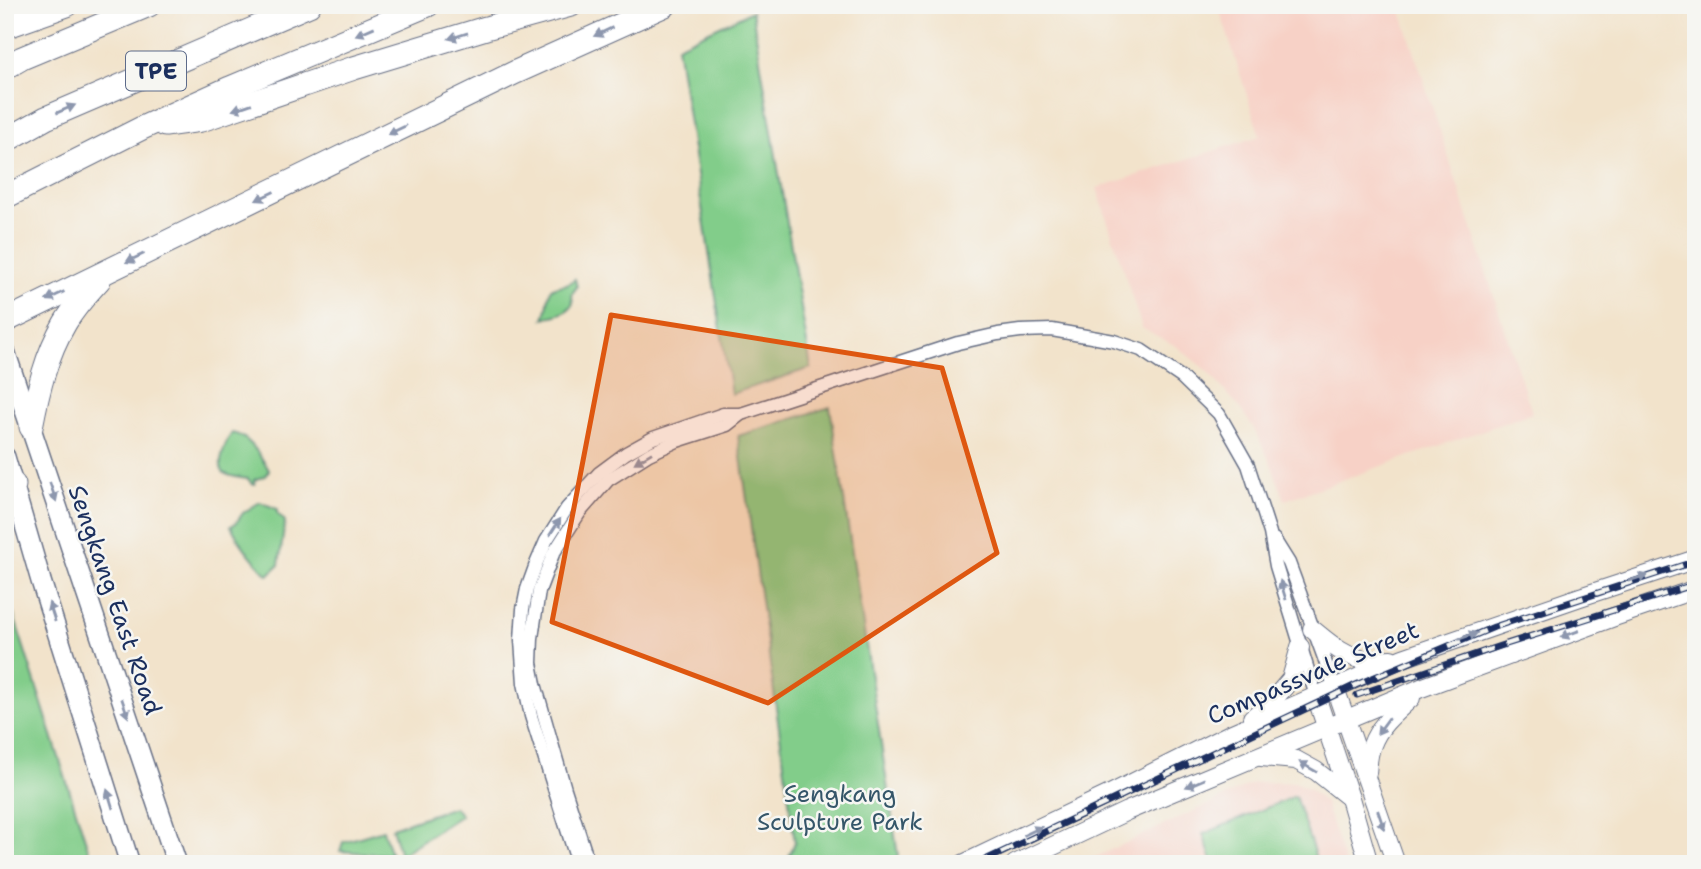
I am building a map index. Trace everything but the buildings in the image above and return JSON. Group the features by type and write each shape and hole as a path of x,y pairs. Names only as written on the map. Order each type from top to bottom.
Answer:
{"highway":[{"path":"11,20 67,5"},
{"path":"5,68 22,58 149,5"},
{"name":"TPE","path":"5,141 46,118 309,5"},
{"name":"TPE","path":"5,197 142,128 230,88 429,5"},
{"path":"142,128 201,120 354,68 571,5"},
{"path":"5,321 516,72 665,5"},
{"path":"31,427 42,376 65,323 106,272"}],"main road":[{"name":"Sengkang East Road","path":"5,351 177,864"},
{"path":"5,457 130,864"}],"street":[{"path":"578,864 531,716 524,683 521,640 527,589 546,541 567,508 599,473 653,438 723,414 741,414 977,338 1020,331 1052,330 1114,341 1141,350 1181,377 1219,414 1248,464 1270,533 1276,566 1300,647 1369,864"},
{"path":"589,864 542,714 531,663 539,591 552,554 580,512 608,480 649,454 677,441 727,425 741,414"},
{"path":"1270,533 1289,562 1396,864"},
{"name":"Compassvale Street","path":"963,864 1230,734 1403,658 1696,559"},
{"path":"1015,864 1127,811 1421,688 1696,589"},
{"path":"1312,629 1337,649 1365,660 1403,658"},
{"path":"1230,734 1269,705 1291,680 1300,647"},
{"path":"1366,776 1370,748 1378,733 1389,718 1421,688"},
{"path":"1258,756 1296,760 1316,771 1350,798"}],"highlighted area":[{"path":"611,315 942,368 997,553 768,703 552,622"}],"shaded area":[{"path":"1218,5 1399,5 1532,413 1285,500 1253,427 1236,403 1206,370 1176,346 1142,328 1097,188 1260,136"},
{"path":"1294,782 1310,789 1325,803 1345,864 1081,864 1254,783"}],"green space":[{"path":"752,11 811,368 731,394 677,46"},
{"path":"575,279 577,287 572,294 571,307 561,314 544,318 551,289"},
{"name":"Sengkang Sculpture Park","path":"830,407 898,856 885,864 786,864 795,842 738,436"},
{"path":"232,433 249,442 269,470 265,476 254,480 255,484 248,479 226,474 221,467 222,455"},
{"path":"260,502 277,509 277,513 285,521 279,565 268,575 247,552 231,526 243,513"},
{"path":"5,588 93,864 5,864"},
{"path":"1295,796 1318,864 1213,864 1203,834"},
{"path":"454,807 461,815 400,855 392,828"},
{"path":"383,830 391,855 340,851 343,842"}],"railway":[{"path":"977,864 1356,685 1494,627 1696,561"},
{"path":"1357,695 1696,584"}]}
